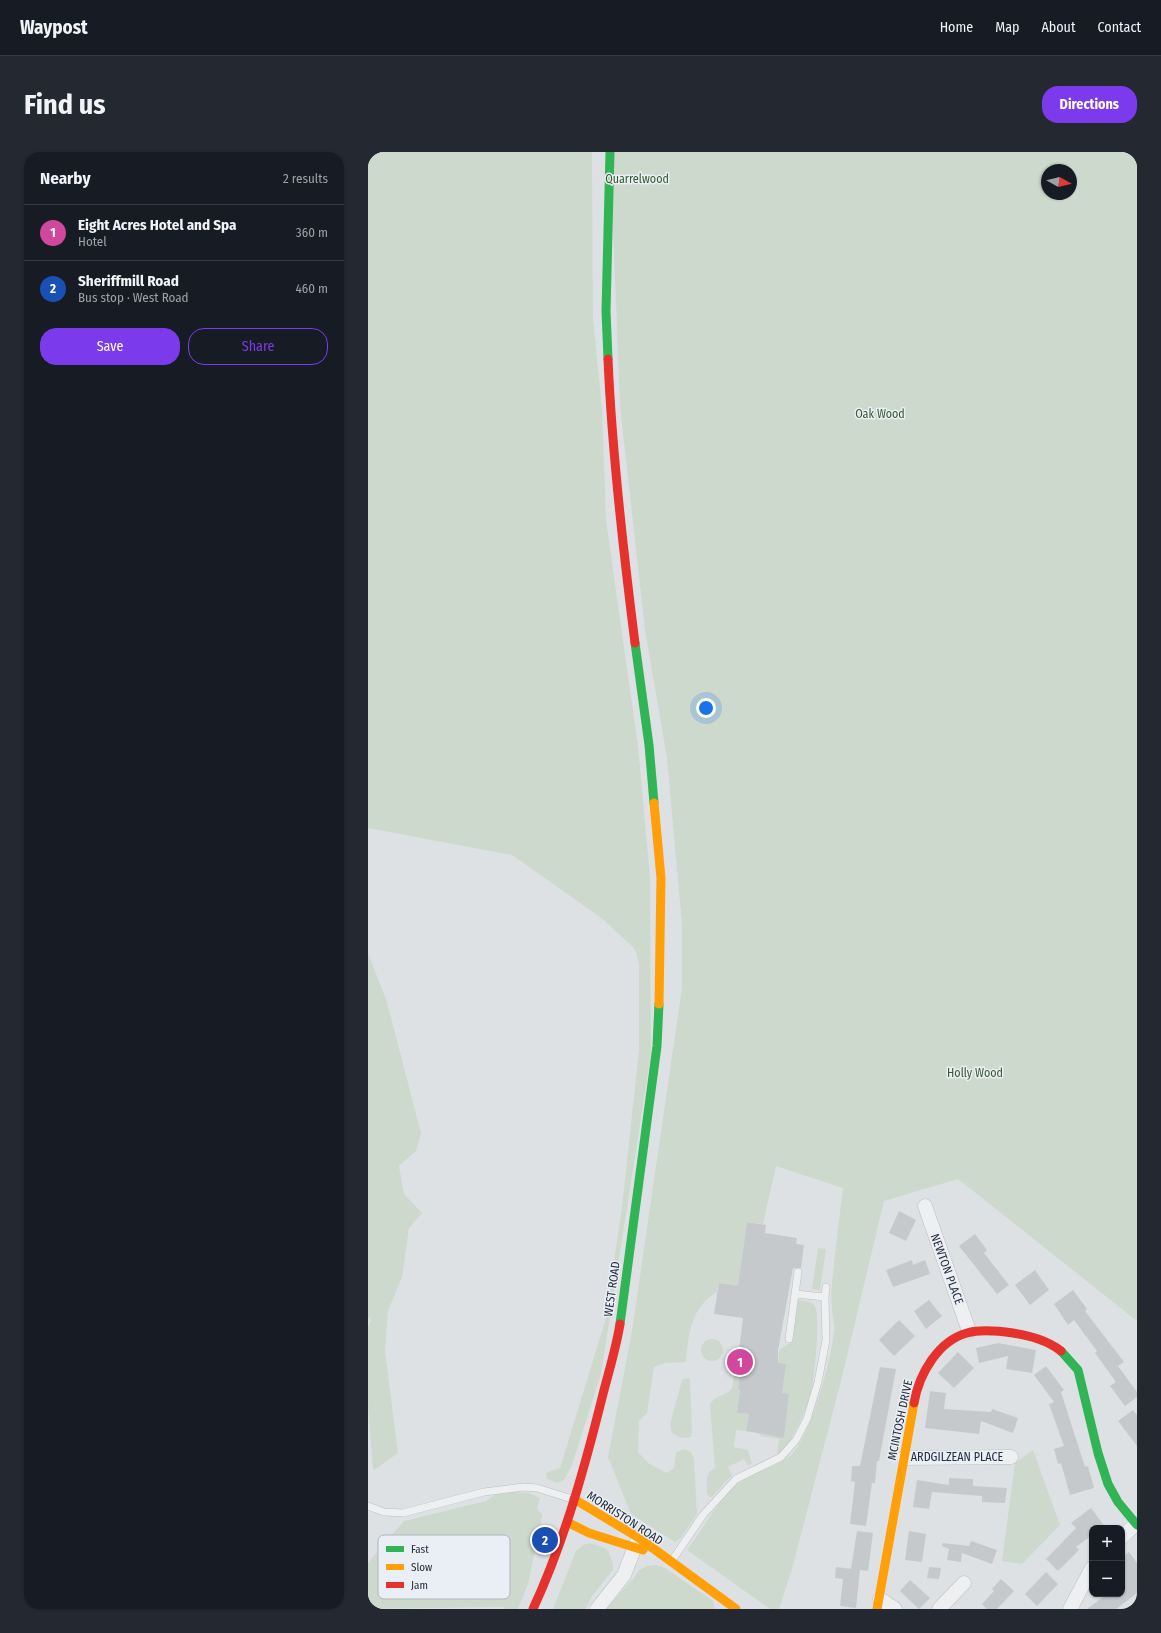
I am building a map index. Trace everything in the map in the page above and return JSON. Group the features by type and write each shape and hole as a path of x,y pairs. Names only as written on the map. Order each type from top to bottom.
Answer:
{"main road":[{"name":"WEST ROAD","path":"533,1609 549,1574 567,1522 597,1418 619,1329 657,1046 662,961 661,878 650,760 622,547 610,410 606,311 610,152"},
{"name":"MCINTOSH DRIVE","path":"878,1604 915,1396 920,1380 935,1355 943,1347 969,1331"},
{"path":"969,1331 1010,1332 1042,1338 1061,1352 1077,1367 1100,1458 1113,1495 1136,1525"},
{"name":"MORRISTON ROAD","path":"574,1499 637,1543 671,1562 736,1609"},
{"name":"MORRISTON ROAD","path":"567,1522 589,1533 637,1543"}],"street":[{"name":"NEWTON PLACE","path":"925,1206 969,1331"},
{"name":"ARDGILZEAN PLACE","path":"904,1458 1011,1457"},
{"path":"1125,1534 1136,1525"},
{"path":"597,1609 624,1575 637,1543"},
{"path":"1070,1609 1089,1574"},
{"path":"939,1609 964,1583"},
{"path":"878,1604 895,1609"}],"lane":[{"path":"789,1339 798,1272"},
{"path":"671,1562 703,1515 736,1479 781,1457 796,1440 806,1419 818,1382 826,1340 826,1288"},
{"path":"795,1294 825,1298"},
{"path":"368,1506 384,1512 403,1513 484,1492 523,1487 537,1488 574,1499"}],"green space":[{"path":"368,152 592,152 593,318 602,409 606,520 638,746 650,877 651,1054 601,1374 572,1465 564,1480 557,1483 547,1479 546,1473 560,1468 606,1318 622,1207 639,1050 639,964 636,952 632,946 600,917 512,855 368,828"},
{"name":"Oak Wood","path":"610,152 1137,152 1137,1321 958,1179 884,1201 842,1377 792,1569 779,1609 770,1609 687,1550 713,1512 735,1486 744,1479 787,1458 792,1454 806,1431 819,1396 832,1345 834,1329 831,1290 843,1188 776,1166 763,1224 747,1222 738,1289 719,1283 717,1292 701,1305 692,1322 686,1362 665,1363 654,1367 647,1413 639,1421 638,1452 648,1463 667,1473 674,1468 676,1452 685,1449 691,1452 694,1458 697,1514 681,1538 675,1542 631,1514 608,1457 632,1331 682,988 682,925 667,758 645,630 620,406"},
{"path":"368,953 387,1002 421,1133 416,1151 399,1166 404,1194 422,1213 409,1228 402,1277 388,1311 385,1351 398,1453 373,1471 368,1403 368,1327 371,1320 368,1317"},
{"path":"818,1248 826,1249 820,1290 812,1289"},
{"path":"798,1300 812,1303 817,1312 817,1336 812,1390 797,1428 787,1445 777,1454 779,1439 760,1436 761,1429 763,1430 763,1435 784,1437 789,1394 782,1393 778,1363 779,1350 793,1341"},
{"path":"712,1339 720,1342 723,1350 720,1358 712,1361 704,1358 701,1350 704,1342"},
{"path":"737,1361 736,1373 740,1374 738,1389 740,1390 737,1413 749,1414 746,1431 736,1430 734,1447 748,1450 752,1464 748,1466 744,1459 728,1467 732,1475 713,1496 710,1497 707,1494 707,1479 711,1470 715,1468 710,1405 712,1401 730,1391 732,1388 735,1363"},
{"path":"686,1378 690,1379 692,1431 691,1437 681,1438 672,1433 670,1424 682,1380"},
{"path":"1033,1450 1060,1525 1022,1564 1002,1561 1015,1463"},
{"path":"506,1492 529,1493 540,1498 537,1509 542,1514 542,1517 528,1584 518,1609 503,1609 504,1607 368,1609 368,1563 378,1551 378,1599 510,1599 510,1535 392,1535 404,1521 486,1501 496,1494"},
{"path":"590,1543 605,1548 609,1552 613,1564 613,1570 592,1596 586,1609 553,1609 576,1551 583,1545"},
{"path":"656,1565 665,1568 713,1601 715,1609 606,1609 633,1579 639,1570 647,1566"}],"building":[{"path":"899,1211 916,1220 906,1241 889,1233"},
{"path":"747,1222 766,1225 765,1233 797,1238 796,1244 804,1245 801,1268 793,1268 778,1350 778,1363 786,1364 782,1393 789,1394 784,1438 746,1431 749,1414 737,1413 740,1390 738,1389 740,1374 736,1374 743,1318 714,1314 719,1283 738,1286"},
{"path":"975,1234 987,1250 984,1253 1009,1285 997,1294 959,1246"},
{"path":"912,1260 913,1265 925,1260 930,1274 893,1287 886,1270"},
{"path":"1035,1270 1049,1290 1030,1305 1015,1285"},
{"path":"1073,1290 1087,1309 1085,1311 1124,1362 1118,1366 1137,1392 1137,1397 1125,1406 1110,1386 1116,1382 1095,1353 1097,1351 1074,1320 1068,1325 1054,1304"},
{"path":"929,1300 942,1316 926,1329 914,1311"},
{"path":"899,1320 915,1336 894,1356 879,1340"},
{"path":"998,1343 1036,1350 1032,1373 1006,1369 1008,1356 979,1363 976,1348"},
{"path":"958,1352 974,1368 954,1388 938,1373"},
{"path":"1046,1366 1064,1390 1061,1392 1085,1467 1088,1466 1094,1488 1070,1495 1061,1463 1058,1464 1054,1449 1064,1446 1049,1404 1054,1402 1034,1375"},
{"path":"880,1367 896,1369 879,1461 877,1461 875,1483 872,1483 866,1526 850,1524 855,1482 851,1481 852,1466 860,1466"},
{"path":"930,1391 946,1393 944,1409 991,1412 992,1409 1018,1418 1013,1433 981,1421 979,1434 925,1428"},
{"path":"1133,1410 1137,1415 1137,1446 1118,1421"},
{"path":"949,1478 973,1479 973,1486 1007,1488 1005,1503 982,1502 982,1496 932,1492 929,1509 913,1507 917,1480 949,1485"},
{"path":"1091,1508 1104,1525 1089,1525 1089,1537 1076,1547 1079,1550 1058,1571 1046,1559 1076,1528 1071,1523"},
{"path":"857,1531 873,1533 868,1571 860,1570 856,1608 840,1606 843,1579 835,1578 836,1567 851,1569"},
{"path":"909,1531 926,1534 922,1562 905,1560"},
{"path":"971,1541 997,1550 992,1564 962,1553 961,1562 947,1560 949,1549 942,1546 943,1543 969,1546"},
{"path":"1129,1552 1137,1563 1137,1593 1116,1609 1087,1609 1103,1597 1125,1597 1125,1555"},
{"path":"929,1567 941,1568 939,1579 927,1578"},
{"path":"1046,1572 1058,1584 1037,1606 1025,1594"},
{"path":"1001,1579 1014,1591 997,1609 987,1609 982,1604 994,1591 992,1589"},
{"path":"910,1580 930,1598 919,1609 900,1591"}],"traffic: fast":[{"path":"608,359 606,311 610,152"},
{"path":"635,643 649,745 654,803"},
{"path":"620,1324 657,1046 659,1004"},
{"path":"1061,1351 1078,1370 1098,1453 1108,1484 1118,1502 1137,1525"}],"traffic: slow":[{"path":"654,803 661,878 659,1004"},
{"path":"877,1609 914,1403"},
{"path":"574,1499 639,1538 736,1609"},
{"path":"567,1522 589,1533 643,1550"}],"traffic: jam":[{"path":"608,359 618,501 635,643"},
{"path":"533,1609 564,1532 595,1425 620,1324"},
{"path":"914,1403 920,1381 932,1360 947,1343 967,1333 990,1331 1019,1334 1044,1341 1061,1351"}],"place":[{"name":"Eight Acres Hotel and Spa","path":"740,1362"},
{"name":"Sheriffmill Road","path":"545,1540"}],"park label":[{"name":"Quarrelwood","path":"637,179"},
{"name":"Holly Wood","path":"975,1073"}]}
